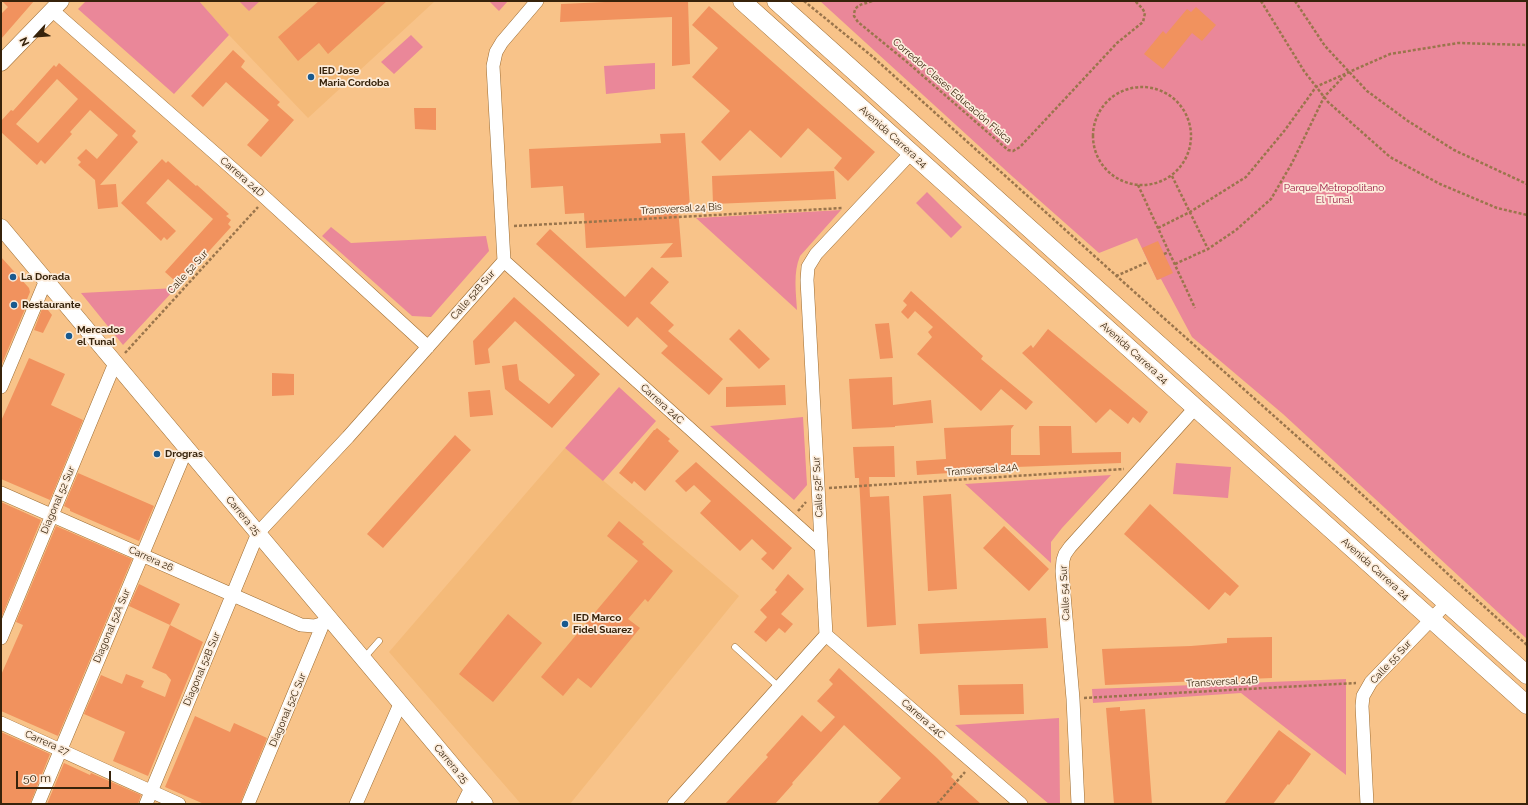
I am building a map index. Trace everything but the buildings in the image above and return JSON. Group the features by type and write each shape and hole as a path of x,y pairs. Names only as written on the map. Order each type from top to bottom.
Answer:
{"main road":[{"name":"Avenida Carrera 24","path":"742,1 1527,705"},
{"path":"776,1 1527,674"}],"street":[{"path":"504,261 493,66 496,52 502,42 537,1"},
{"path":"1,63 56,6"},
{"name":"Carrera 24D","path":"56,6 428,346"},
{"name":"Calle 52F Sur","path":"826,635 821,546 821,488 807,280 808,267 816,254 911,153"},
{"name":"Carrera 25","path":"1,227 46,280 118,360 325,619 363,659 485,804"},
{"name":"Calle 52B Sur","path":"258,534 348,437 504,261"},
{"name":"Carrera 24C","path":"504,261 821,546"},
{"path":"1,387 46,280"},
{"name":"Diagonal 52 Sur","path":"1,638 118,360"},
{"name":"Calle 54 Sur","path":"1078,804 1073,699 1064,595 1063,560 1070,547 1195,408"},
{"name":"Diagonal 52A Sur","path":"38,804 187,448"},
{"name":"Carrera 26","path":"1,493 301,624 315,626 325,619"},
{"name":"Diagonal 52B Sur","path":"146,804 258,534"},
{"name":"Calle 55 Sur","path":"1368,804 1362,706 1363,696 1371,682 1447,603"},
{"name":"Diagonal 52C Sur","path":"248,804 325,619"},
{"name":"Carrera 26","path":"301,624 312,635 315,642"},
{"path":"674,804 826,635"},
{"name":"Carrera 24C","path":"826,635 1021,804"},
{"path":"356,804 400,704"},
{"name":"Carrera 27","path":"1,723 180,804"},
{"path":"463,804 471,788"}],"lane":[{"path":"363,659 379,641"},
{"path":"735,647 779,687"}],"path":[{"path":"804,1 873,57 1116,276 1355,488 1455,581 1527,645"},
{"name":"Corredor Clases Educación Fisica","path":"872,1 856,7 854,10 854,16 858,22 1010,151 1015,151 1020,147 1118,43 1143,22 1145,13 1135,1"},
{"path":"1262,1 1304,71 1324,97 1348,121 1390,157 1440,184 1497,208 1527,215"},
{"path":"1295,1 1325,46 1367,91 1408,121 1448,146 1527,184"},
{"path":"1158,228 1190,212 1246,177 1285,130 1316,87 1348,71 1390,54 1458,43 1527,45"},
{"path":"1175,264 1208,249 1236,230 1271,199 1292,163 1324,97 1348,71"},
{"path":"1146,86 1162,91 1176,100 1186,114 1191,130 1190,148 1183,163 1172,176 1155,183 1138,185 1121,180 1107,171 1098,157 1093,140 1094,123 1101,108 1113,95 1128,88 1146,86"},
{"path":"1172,176 1208,249"},
{"path":"1138,185 1195,308"},
{"name":"Calle 52 Sur","path":"118,360 266,198"},
{"name":"Transversal 24 Bis","path":"502,226 860,207"},
{"path":"1164,254 1169,252"},
{"path":"1116,276 1148,262"},
{"name":"Transversal 24A","path":"821,488 1141,468"},
{"path":"791,519 821,488"},
{"name":"Transversal 24B","path":"1073,699 1371,682"},
{"path":"938,804 974,763"}],"shaded area":[{"name":"IED Jose Maria Cordoba","path":"199,1 435,1 308,118 229,35"},
{"name":"IED Marco Fidel Suarez","path":"565,448 739,596 570,804 521,804 389,652"}],"green space":[{"path":"86,1 199,1 229,35 174,94 78,9"},
{"path":"239,1 260,1 249,11"},
{"path":"489,1 508,1 499,11"},
{"name":"Parque Metropolitano El Tunal","path":"820,1 1527,1 1527,639 1283,414 1192,337 1161,279 1157,280 1137,238 1099,253 1013,177"},
{"path":"411,35 423,47 394,74 381,62"},
{"path":"655,63 655,89 606,94 604,66"},
{"path":"927,192 962,227 951,238 916,203"},
{"path":"841,210 800,256 796,269 797,310 696,218"},
{"path":"331,227 351,243 486,236 489,251 431,317 412,316 322,236"},
{"path":"176,288 123,345 81,293"},
{"path":"619,387 656,421 603,481 565,448"},
{"path":"803,417 807,485 794,500 710,426"},
{"path":"1176,463 1231,467 1228,498 1173,494"},
{"path":"1111,475 1051,542 1051,563 965,484"},
{"path":"1346,679 1346,775 1241,693 1093,703 1092,689"},
{"path":"1059,718 1060,804 1049,804 955,725"}],"place":[{"name":"IED Jose Maria Cordoba","path":"311,77"},
{"name":"La Dorada","path":"13,277"},
{"name":"Restaurante","path":"14,305"},
{"name":"Mercados el Tunal","path":"69,336"},
{"name":"Drogras","path":"157,454"},
{"name":"IED Marco Fidel Suarez","path":"565,624"}]}
